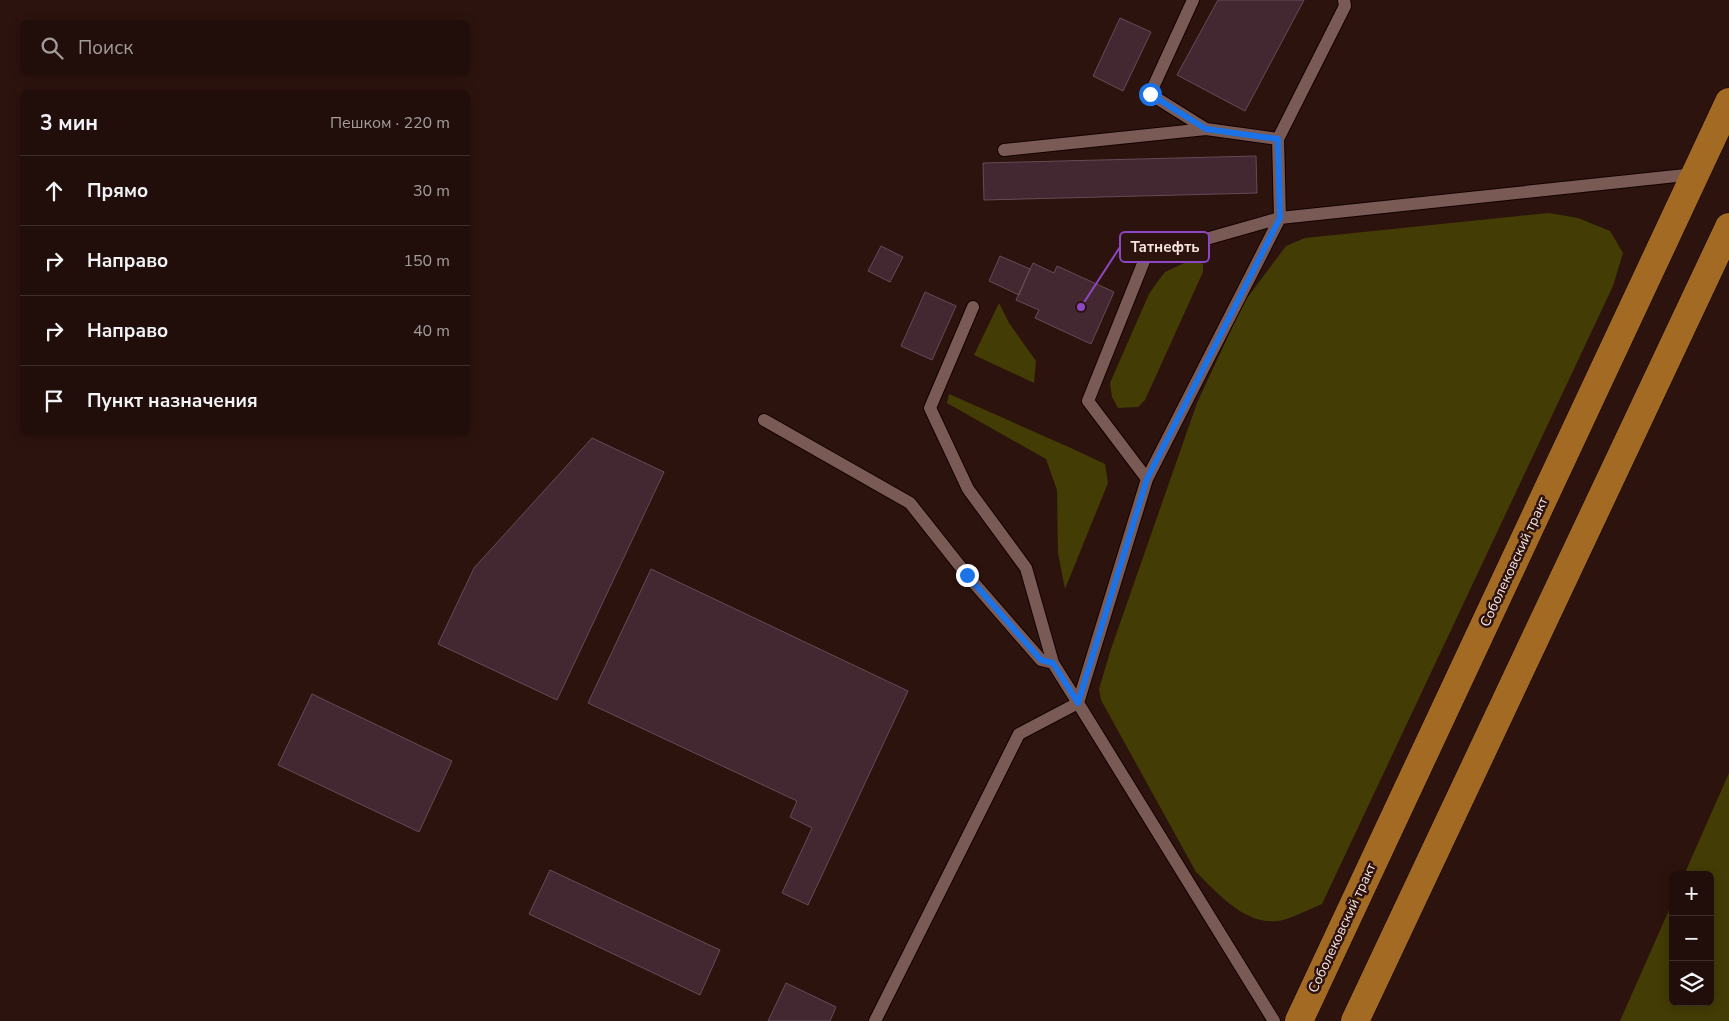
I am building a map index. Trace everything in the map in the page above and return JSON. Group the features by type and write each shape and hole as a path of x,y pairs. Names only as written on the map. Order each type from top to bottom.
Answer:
{"main road":[{"name":"Соболековский тракт","path":"1299,1021 1729,102"},
{"path":"1355,1021 1729,227"}],"lane":[{"path":"1193,0 1150,94 1206,129"},
{"path":"875,1021 1019,734 1078,703 1147,479 1280,218 1278,139 1344,6 1344,0"},
{"path":"1004,150 1206,129 1278,139"},
{"path":"1147,479 1088,401 1146,256 1280,218 1695,174"},
{"path":"973,307 930,408 968,489 1026,568 1053,663 1274,1021"},
{"path":"764,420 910,503 967,575 1041,660 1053,663"}],"shaded area":[{"path":"1549,213 1578,218 1610,231 1623,253 1613,286 1322,904 1278,921 1254,918 1233,906 1196,872 1101,700 1099,689 1111,649 1197,403 1244,302 1286,246 1305,238"},
{"path":"1193,259 1203,264 1203,272 1145,400 1138,407 1118,408 1112,397 1110,383 1149,294 1165,272"},
{"path":"999,303 1009,323 1036,361 1034,383 974,355"},
{"path":"949,394 1105,464 1108,483 1065,589 1058,553 1057,490 1046,459 947,403"},
{"path":"1729,773 1729,1021 1620,1021 1669,910 1669,1006 1714,1006 1714,871 1686,871"}],"building":[{"path":"1218,0 1304,0 1245,111 1177,75"},
{"path":"1120,18 1151,32 1123,91 1093,76"},
{"path":"1256,156 1257,193 984,200 983,163"},
{"path":"881,246 903,257 890,282 868,271"},
{"path":"1000,256 1030,269 1019,295 989,281"},
{"path":"1033,263 1054,273 1057,266 1114,292 1091,344 1035,318 1039,310 1016,300"},
{"path":"925,292 956,306 932,360 901,346"},
{"path":"592,438 664,472 557,700 438,644 474,568"},
{"path":"651,569 908,691 808,905 782,893 812,828 790,817 797,801 588,703"},
{"path":"312,694 452,761 419,832 278,765"},
{"path":"550,870 720,950 700,995 529,914"},
{"path":"786,983 836,1007 830,1021 768,1021"}],"place":[{"name":"Татнефть","path":"1081,307"}],"route":[{"path":"967,575 1041,660 1053,663 1078,703 1147,479 1280,218 1278,139 1206,129 1150,94"}]}
